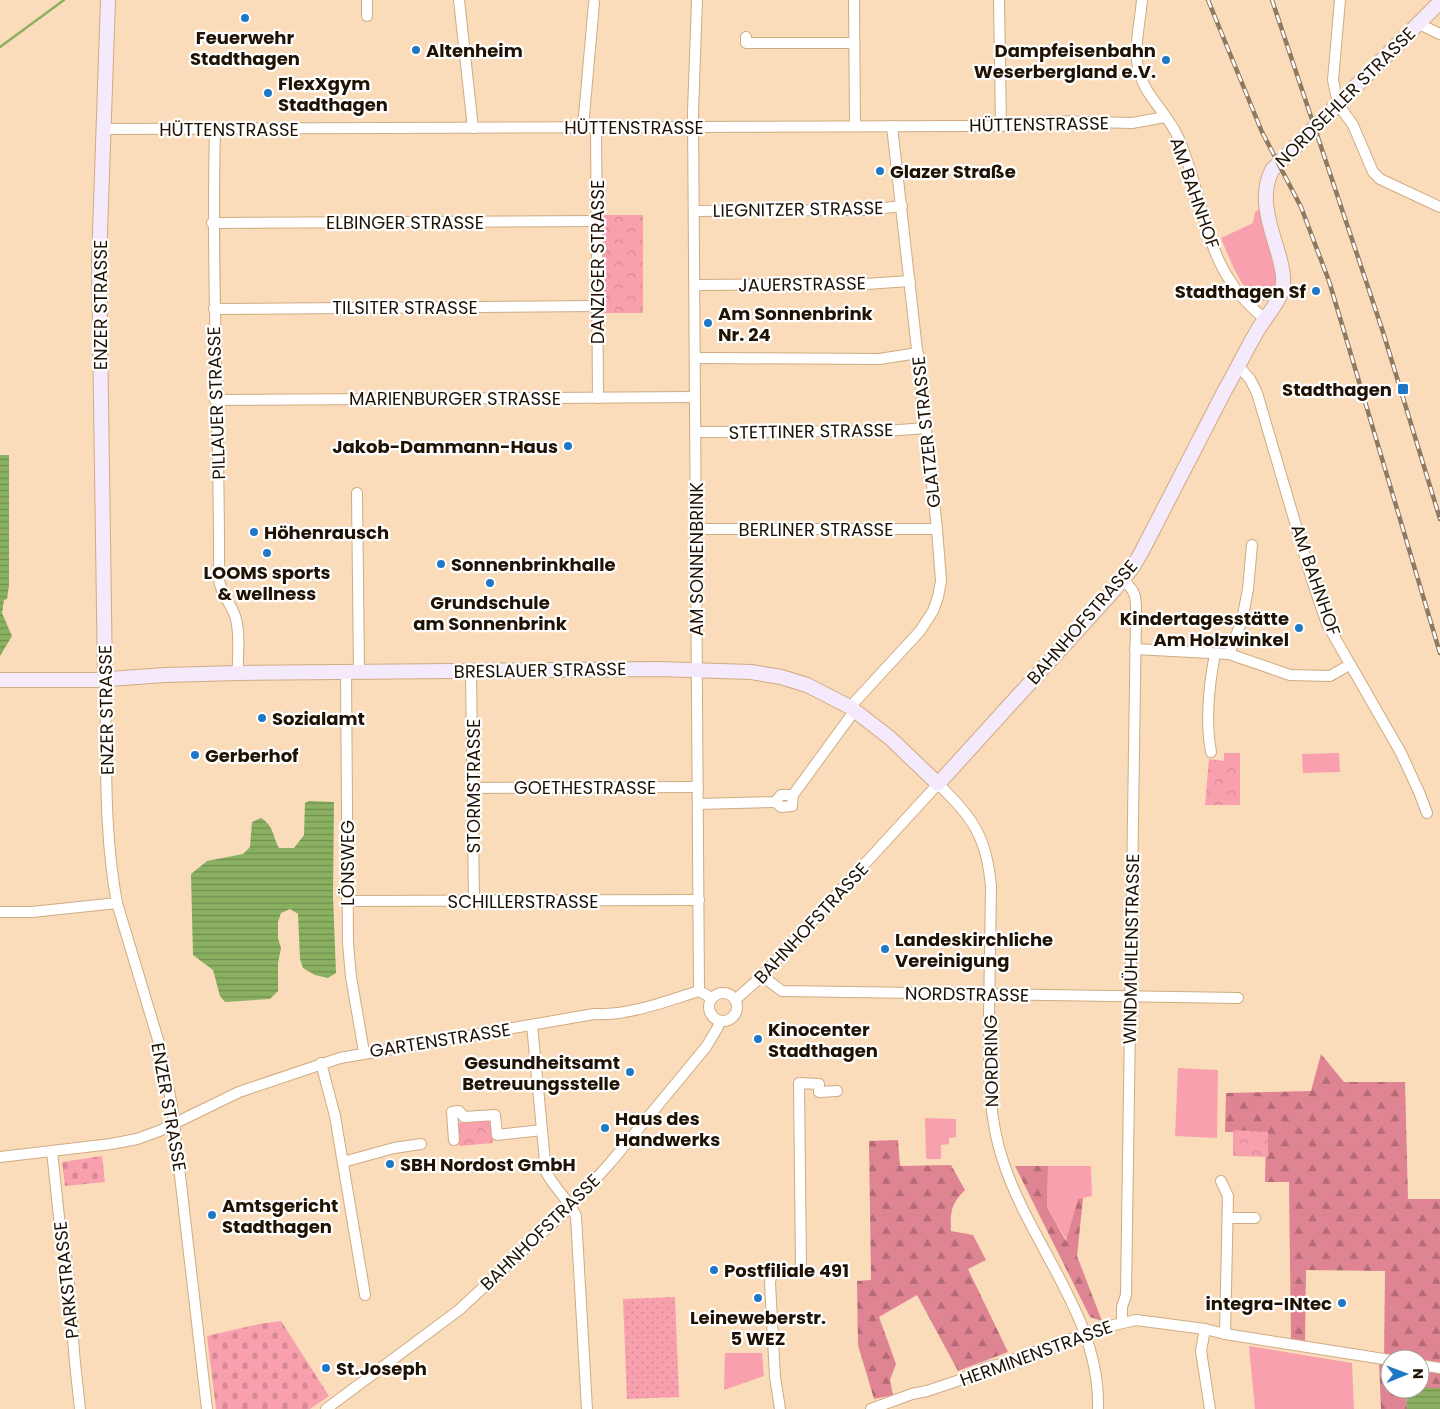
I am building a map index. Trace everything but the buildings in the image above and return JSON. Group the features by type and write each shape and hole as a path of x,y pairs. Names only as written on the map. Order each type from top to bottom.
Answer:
{"main road":[{"name":"ENZER STRASSE","path":"105,679 99,261 108,0"},
{"name":"NORDSEHLER STRASSE","path":"1272,170 1440,2"},
{"name":"BAHNHOFSTRASSE","path":"938,784 1123,580 1141,553 1225,390 1264,319 1278,300 1284,282 1283,271 1266,208 1265,193 1266,181 1272,170"},
{"name":"BRESLAUER STRASSE","path":"0,680 105,679 238,673 697,670 751,672 781,677 807,685 852,708 890,738 938,784"}],"street":[{"path":"367,0 367,16"},
{"path":"459,0 473,128"},
{"name":"AM SONNENBRINK","path":"697,0 692,112 699,991"},
{"path":"854,0 855,126"},
{"path":"999,0 1001,126"},
{"name":"AM BAHNHOF","path":"1142,0 1137,40 1138,68 1142,82 1149,96 1176,134 1185,153 1218,262 1239,295 1264,319"},
{"path":"1340,0 1333,80 1338,104 1353,125 1373,172 1380,179 1440,207"},
{"path":"583,127 594,3"},
{"path":"1419,24 1440,34"},
{"path":"746,37 746,43 854,43"},
{"name":"HÜTTENSTRASSE","path":"103,129 1001,126 1050,121 1132,123 1165,117"},
{"name":"GLATZER STRASSE","path":"698,804 775,802 781,794 793,795 852,708 920,631 934,611 941,581 937,529 892,126"},
{"name":"DANZIGER STRASSE","path":"596,127 598,398"},
{"name":"PILLAUER STRASSE","path":"215,129 212,223 215,400 219,489 219,580 223,596 235,614 238,673"},
{"name":"LIEGNITZER STRASSE","path":"694,211 865,210 902,206"},
{"name":"ELBINGER STRASSE","path":"212,223 597,221"},
{"name":"JAUERSTRASSE","path":"694,285 866,284 910,281"},
{"name":"TILSITER STRASSE","path":"214,308 597,306"},
{"path":"695,358 880,359 918,353"},
{"name":"AM BAHNHOF","path":"1239,367 1250,379 1257,393 1312,580 1327,624 1401,753 1427,813"},
{"name":"MARIENBURGER STRASSE","path":"215,400 695,397"},
{"name":"STETTINER STRASSE","path":"696,432 886,432 926,428"},
{"name":"LÖNSWEG","path":"357,493 347,901 351,977 364,1052"},
{"name":"BERLINER STRASSE","path":"696,529 937,529"},
{"path":"1229,654 1242,620 1252,546"},
{"name":"WINDMÜHLENSTRASSE","path":"1122,1322 1122,1307 1126,1295 1136,596 1123,580"},
{"path":"1135,650 1229,654 1290,675 1330,676 1344,668"},
{"path":"1211,752 1208,734 1212,670 1215,654"},
{"name":"STORMSTRASSE","path":"471,671 474,901"},
{"name":"ENZER STRASSE","path":"105,679 110,864 117,903 159,1043 175,1124 208,1409"},
{"name":"BAHNHOFSTRASSE","path":"735,1000 762,976 938,784"},
{"name":"NORDRING","path":"938,784 963,808 974,824 986,851 991,887 989,1072 991,1104 997,1143 1012,1185 1085,1334 1095,1367 1098,1409"},
{"name":"GOETHESTRASSE","path":"472,788 698,787"},
{"name":"SCHILLERSTRASSE","path":"347,901 699,900"},
{"path":"0,912 32,912 117,903"},
{"name":"NORDSTRASSE","path":"762,976 782,991 1238,998"},
{"path":"699,991 712,998"},
{"name":"GARTENSTRASSE","path":"0,1157 111,1144 137,1139 175,1124 239,1092 321,1064 364,1052 634,1009 699,991"},
{"path":"724,993 735,1000 737,1005 735,1014 728,1020 719,1021 712,1016 709,1007 712,998 716,995 724,993"},
{"name":"BAHNHOFSTRASSE","path":"326,1409 458,1310 571,1206 617,1155 706,1046 718,1027 719,1021"},
{"path":"532,1025 546,1172 553,1186 571,1206 576,1216 587,1409"},
{"path":"321,1064 335,1116 365,1295"},
{"path":"780,1409 775,1376 770,1283 771,1277 775,1272 796,1272 801,1268 800,1084 819,1084 819,1092 837,1091"},
{"path":"454,1140 452,1112 458,1111 464,1117 495,1114 497,1135 542,1130"},
{"path":"343,1162 394,1148 420,1144"},
{"name":"PARKSTRASSE","path":"52,1151 69,1290 74,1361 80,1409"},
{"path":"1221,1181 1228,1196 1225,1334"},
{"path":"1228,1218 1255,1218"},
{"name":"HERMINENSTRASSE","path":"871,1409 912,1394 957,1381 987,1367 998,1365 1085,1334 1122,1322 1136,1320 1204,1329 1380,1358"},
{"path":"1204,1329 1201,1351 1210,1409"}],"green space":[{"path":"1260,209 1263,228 1278,278 1274,297 1263,301 1256,299 1243,285 1221,238 1253,223 1255,212"},
{"path":"602,215 643,215 643,313 603,313"},
{"path":"1224,753 1240,753 1240,805 1205,805 1209,759 1224,761"},
{"path":"1339,753 1340,772 1303,773 1302,754"},
{"path":"1321,1054 1344,1082 1405,1082 1408,1199 1440,1199 1440,1388 1430,1388 1430,1349 1384,1349 1385,1271 1306,1270 1305,1343 1291,1341 1289,1182 1265,1182 1266,1133 1225,1132 1226,1093 1311,1091"},
{"path":"1178,1068 1218,1070 1217,1138 1175,1136"},
{"path":"925,1118 956,1119 956,1137 949,1138 949,1144 941,1145 941,1159 927,1159 926,1157"},
{"path":"491,1120 493,1143 459,1146 456,1123"},
{"path":"1233,1130 1268,1132 1268,1157 1233,1156"},
{"path":"898,1140 900,1166 951,1165 965,1190 952,1209 951,1231 973,1235 986,1260 968,1269 1008,1352 958,1371 917,1295 879,1317 896,1364 890,1380 893,1395 874,1399 858,1345 857,1281 871,1280 869,1141"},
{"path":"102,1156 105,1182 65,1186 62,1162"},
{"path":"1015,1166 1048,1166 1047,1207 1066,1241 1078,1199 1083,1198 1077,1256 1102,1321 1090,1317"},
{"path":"1048,1166 1091,1166 1092,1196 1078,1199 1067,1241 1047,1207"},
{"path":"675,1297 679,1397 627,1399 623,1299"},
{"path":"281,1321 329,1396 310,1409 216,1409 207,1336"},
{"path":"1249,1346 1352,1363 1354,1409 1255,1409"},
{"path":"725,1353 762,1353 764,1376 724,1390"},
{"path":"1381,1399 1406,1399 1407,1409 1381,1409"}],"shaded area":[{"path":"0,455 9,455 9,585 2,613 12,636 0,656"},
{"path":"309,801 334,802 333,896 336,973 328,978 315,975 303,968 300,959 298,914 290,909 281,913 278,922 278,938 281,948 278,963 278,991 270,999 225,1002 220,996 213,970 193,955 191,874 207,861 243,854 250,847 252,822 261,818 271,828 279,848 294,848 304,835 305,803"},
{"path":"1430,1388 1440,1388 1440,1409 1407,1409 1406,1399 1430,1399"}],"waterway":[{"path":"0,47 64,0"}],"railway":[{"path":"1208,0 1262,132 1301,207 1329,281 1440,653"},
{"path":"1272,0 1383,332 1440,519"}],"place":[{"name":"Feuerwehr Stadthagen","path":"245,18"},
{"name":"Altenheim","path":"416,50"},
{"name":"Dampfeisenbahn Weserbergland e.V.","path":"1166,60"},
{"name":"FlexXgym Stadthagen","path":"268,93"},
{"name":"Glazer Straße","path":"880,171"},
{"name":"Stadthagen Sf","path":"1316,291"},
{"name":"Am Sonnenbrink Nr. 24","path":"708,323"},
{"name":"Stadthagen","path":"1403,389"},
{"name":"Jakob-Dammann-Haus","path":"568,446"},
{"name":"Höhenrausch","path":"254,532"},
{"name":"LOOMS sports & wellness","path":"267,553"},
{"name":"Sonnenbrinkhalle","path":"441,564"},
{"name":"Grundschule am Sonnenbrink","path":"490,583"},
{"name":"Kindertagesstätte Am Holzwinkel","path":"1299,628"},
{"name":"Sozialamt","path":"262,718"},
{"name":"Gerberhof","path":"195,755"},
{"name":"Landeskirchliche Vereinigung","path":"885,949"},
{"name":"Kinocenter Stadthagen","path":"758,1039"},
{"name":"Gesundheitsamt Betreuungsstelle","path":"630,1072"},
{"name":"Haus des Handwerks","path":"605,1128"},
{"name":"SBH Nordost GmbH","path":"390,1164"},
{"name":"Amtsgericht Stadthagen","path":"212,1215"},
{"name":"Postfiliale 491","path":"714,1270"},
{"name":"Leineweberstr. 5 WEZ","path":"758,1298"},
{"name":"integra-INtec","path":"1342,1303"},
{"name":"St.Joseph","path":"326,1368"}]}
